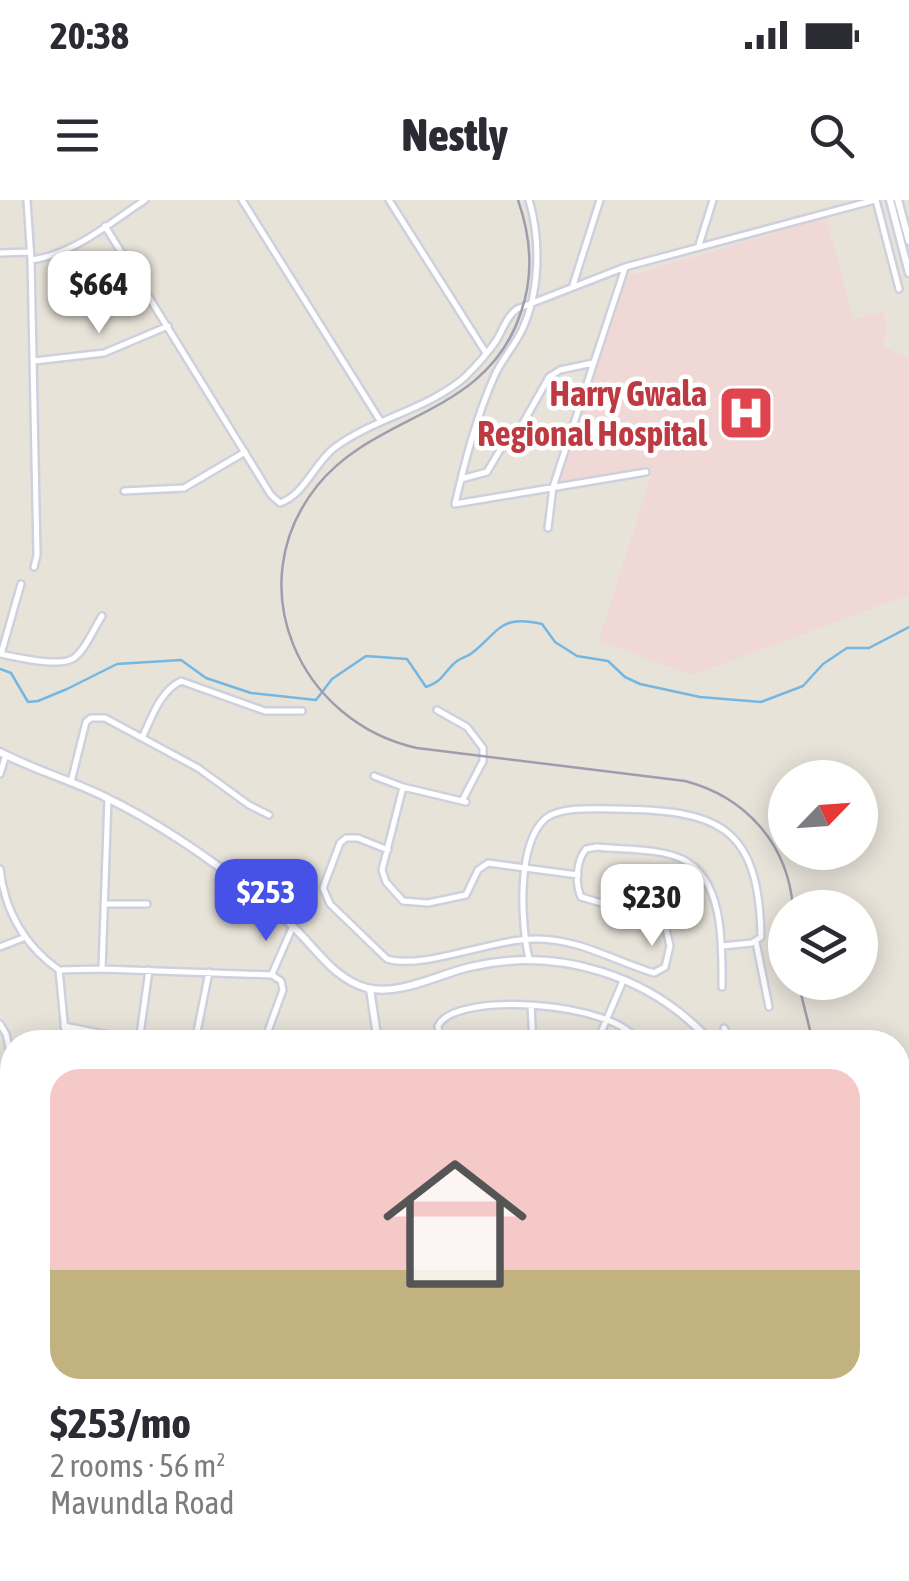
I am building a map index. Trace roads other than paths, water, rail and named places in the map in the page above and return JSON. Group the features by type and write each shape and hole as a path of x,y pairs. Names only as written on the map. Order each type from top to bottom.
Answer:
{"street":[{"path":"27,200 34,361 34,567"},
{"path":"0,254 31,256 61,252 145,200"},
{"path":"242,200 380,422"},
{"path":"389,200 486,354"},
{"path":"530,200 536,240 532,304 521,333 495,374 455,504 646,472"},
{"path":"573,285 600,200"},
{"path":"699,247 713,200"},
{"path":"105,226 275,500 284,502 332,450 452,387 486,354 510,314 573,285 625,267 876,200 898,288"},
{"path":"890,200 909,273"},
{"path":"898,200 909,241"},
{"path":"548,528 552,487 625,267"},
{"path":"34,361 104,353 168,326"},
{"path":"461,479 486,472 518,432 549,377 560,370 593,363"},
{"path":"124,491 184,488 245,452"},
{"path":"20,584 0,654 22,659 70,660 102,616"},
{"path":"142,738 169,687 181,681 265,712 302,711"},
{"path":"374,776 404,788 464,801 483,761 484,748 467,727 437,710"},
{"path":"71,782 88,720 105,718 198,768 269,815"},
{"path":"0,774 3,754 108,798 170,835 292,926 339,974 370,989 528,959 568,962 623,979 681,1013 699,1030"},
{"path":"404,788 382,870 386,882 403,901 414,904 466,895 485,864 578,875"},
{"path":"102,968 108,798"},
{"path":"528,959 522,909 526,868 538,829 548,816 559,812 618,809 705,818 727,830 750,869 760,908 761,937 756,942 722,946"},
{"path":"388,850 358,838 346,838 323,888 330,904 387,960 412,960 524,940 578,945 650,973 665,967 670,946 668,932 662,922 584,900 578,894 582,855 591,847 681,858 694,866 714,902 722,946 722,988"},
{"path":"0,869 23,938 59,970 64,1030"},
{"path":"104,904 147,904"},
{"path":"272,975 292,926"},
{"path":"0,947 23,938"},
{"path":"756,942 769,1007"},
{"path":"59,970 102,968 272,975 281,981 283,990 268,1030"},
{"path":"141,1030 150,970"},
{"path":"197,1030 209,972"},
{"path":"602,1030 623,979"},
{"path":"370,989 376,1030"},
{"path":"532,1006 533,1030"},
{"path":"438,1030 441,1019 455,1012 532,1006 568,1007 630,1030"},
{"path":"64,1026 83,1030"}],"waterway":[{"path":"0,669 11,673 28,702 67,689 117,664 181,660 206,678 251,693 316,700 332,679 366,656 407,659 426,687 502,626 528,621 542,624 555,642 577,656 608,661 625,677 640,684 700,697 761,702 803,686 823,664 847,648 869,648 909,627"}],"railway":[{"path":"518,200 526,228 529,270 521,312 505,347 483,373 457,393 369,442 317,486 294,525 283,565 283,606 293,644 313,680 340,710 376,733 417,748 685,781 707,788 745,811 760,826 783,863 790,890"},
{"path":"802,1000 810,1030"}],"place":[{"name":"Harry Gwala Regional Hospital","path":"746,413"}]}
